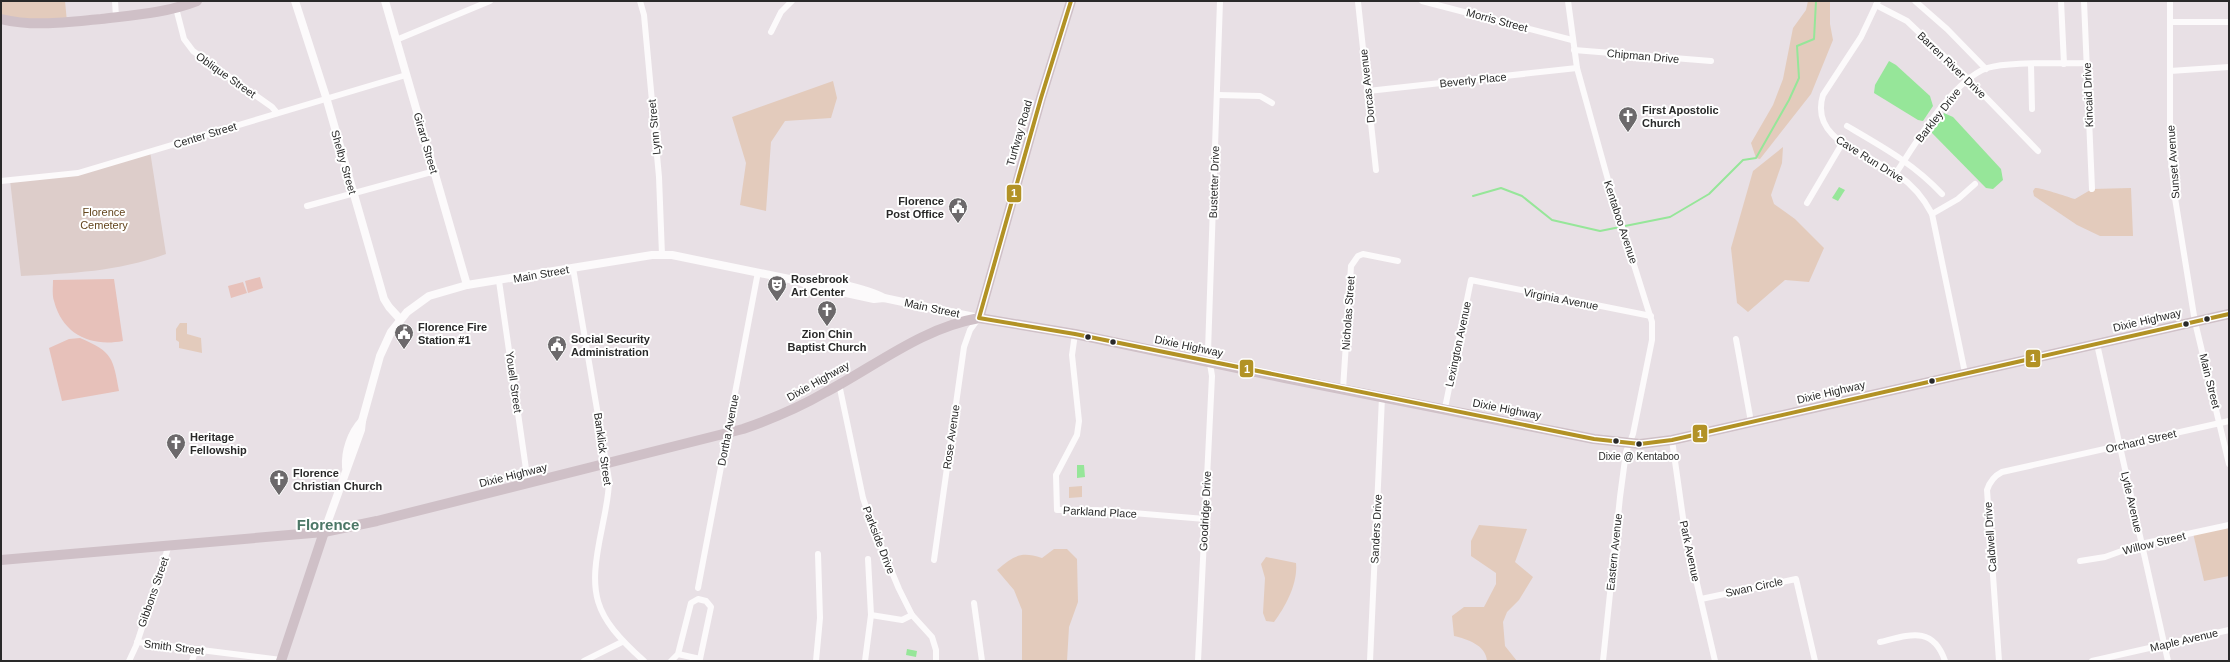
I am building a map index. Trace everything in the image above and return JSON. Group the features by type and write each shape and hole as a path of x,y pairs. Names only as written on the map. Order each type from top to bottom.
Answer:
{"main road":[{"path":"1,19 30,23 54,24 176,8 197,1"},
{"name":"Turfway Road","path":"979,318 1040,102 1072,1"},
{"name":"Dixie Highway","path":"1,560 324,532 372,522 607,464 728,433 785,413 839,384 900,348 932,332 964,320 979,318 1076,334 1594,439 1630,443 1672,440 2229,314"},
{"path":"281,660 324,532"}],"street":[{"path":"115,1 116,17"},
{"name":"Shelby Street","path":"295,1 326,97 384,299 400,319"},
{"name":"Girard Street","path":"385,1 467,285"},
{"path":"396,40 490,1"},
{"name":"Lynn Street","path":"640,1 644,15 659,171 662,255"},
{"path":"771,32 781,12 792,1"},
{"name":"Bustetter Drive","path":"1210,362 1208,351 1218,95 1220,1"},
{"name":"Morris Street","path":"1422,1 1572,40"},
{"name":"Kentaboo Avenue","path":"1568,1 1572,40 1577,68 1613,198 1651,316 1652,340 1630,443"},
{"path":"1915,1 1947,29 1986,69"},
{"path":"2061,1 2064,64"},
{"name":"Kincaid Drive","path":"2084,1 2092,189"},
{"name":"Sunset Avenue","path":"2170,1 2170,151 2185,267 2195,322"},
{"name":"Dorcas Avenue","path":"1358,2 1376,170"},
{"name":"Barren River Drive","path":"1877,3 1907,20 1969,80 2038,151"},
{"name":"Cave Run Drive","path":"1877,3 1861,37 1823,94 1820,105 1821,118 1828,130 1843,142 1896,174 1914,188 1932,214 1965,373"},
{"name":"Oblique Street","path":"176,8 184,39 193,51 272,106 277,113"},
{"path":"2170,22 2229,22"},
{"name":"Chipman Drive","path":"1574,50 1711,61"},
{"name":"Barkley Drive","path":"1896,174 1942,106 1961,86 1986,69 2003,66 2087,63"},
{"path":"2031,65 2032,109"},
{"path":"2170,72 2229,66"},
{"name":"Beverly Place","path":"1368,91 1577,68"},
{"name":"Center Street","path":"1,181 78,172 406,74"},
{"path":"1218,95 1260,96 1272,103"},
{"path":"1847,126 1905,160 1926,177 1942,194"},
{"path":"1807,203 1843,142"},
{"path":"307,206 353,192 435,171"},
{"path":"1932,214 1958,199 1975,184"},
{"name":"Nicholas Street","path":"1343,389 1352,266 1354,261 1363,254 1398,261"},
{"name":"Main Street","path":"324,532 346,468 345,456 355,428 362,421 382,349 400,319 416,304 433,294 467,285 652,255 662,255 799,281 809,279 846,286 876,293 884,298 979,318"},
{"name":"Banklick Street","path":"573,268 607,464 608,495 596,556 596,600 602,613 622,642 644,661"},
{"name":"Dortha Avenue","path":"698,588 758,272"},
{"name":"Virginia Avenue","path":"1471,280 1651,316"},
{"name":"Lexington Avenue","path":"1445,408 1471,280"},
{"name":"Youell Street","path":"499,281 528,483"},
{"name":"Rose Avenue","path":"934,560 964,347 970,330 979,318"},
{"name":"Main Street","path":"2195,322 2229,464"},
{"name":"Parkland Place","path":"1076,334 1072,355 1079,421 1077,435 1056,475 1057,510 1097,510 1205,519"},
{"path":"1736,339 1751,422"},
{"name":"Lytle Avenue","path":"2097,344 2168,661"},
{"name":"Goodridge Drive","path":"1198,661 1212,376 1210,362"},
{"name":"Parkside Drive","path":"839,384 863,498 871,522 899,589 912,615 932,637 936,650 936,661"},
{"name":"Sanders Drive","path":"1370,661 1382,397"},
{"name":"Orchard Street","path":"2053,460 2229,421"},
{"name":"Park Avenue","path":"1672,440 1685,532 1715,661"},
{"name":"Eastern Avenue","path":"1603,661 1620,497 1626,452 1630,443"},
{"name":"Caldwell Drive","path":"1999,661 1987,490 1989,482 2002,472 2053,460"},
{"name":"Willow Street","path":"2080,562 2105,557 2141,544 2229,525"},
{"name":"Gibbons Street","path":"129,661 137,642 169,546"},
{"path":"816,661 820,618 818,554"},
{"path":"865,661 871,615 868,559"},
{"name":"Swan Circle","path":"1700,599 1796,578 1815,661"},
{"path":"671,661 678,654 691,603 698,599 706,601 711,607 700,659 678,654"},
{"path":"974,603 982,661"},
{"path":"871,615 902,620 912,615"},
{"name":"Maple Avenue","path":"2092,661 2229,630"},
{"path":"1880,642 1911,635 1922,635 1935,642 1941,649 1945,661"},
{"name":"Smith Street","path":"137,642 281,660"},
{"path":"584,661 622,642"},
{"path":"192,661 196,649"}],"shaded area":[{"path":"1,1 65,1 67,22 1,19"},
{"path":"1808,1 1830,1 1830,24 1833,40 1811,94 1760,159 1756,158 1751,143 1773,105 1783,79 1793,28 1806,10"},
{"path":"1889,61 1896,65 1930,96 1933,106 1923,121 1918,120 1874,93 1875,85"},
{"path":"833,81 837,98 831,118 785,121 771,142 766,211 740,205 746,163 732,117"},
{"path":"1944,113 1953,117 2001,169 2003,180 1993,189 1986,188 1931,132"},
{"path":"1783,147 1782,163 1771,195 1774,204 1795,219 1824,248 1809,282 1785,280 1748,312 1737,303 1731,248 1753,171"},
{"path":"1839,187 1845,190 1838,201 1832,198"},
{"path":"2035,188 2075,199 2092,189 2131,188 2133,236 2100,236 2077,225 2034,196 2033,191"},
{"path":"260,277 263,288 248,293 245,281"},
{"path":"114,279 123,341 100,342 89,340 71,330 58,313 53,299 53,280"},
{"path":"243,282 247,293 231,298 228,286"},
{"path":"180,323 187,323 187,334 201,338 202,353 179,348 179,342 176,340 176,329"},
{"path":"80,338 99,348 110,357 113,363 119,391 62,401 49,348 69,339"},
{"path":"1077,465 1084,465 1085,477 1077,478"},
{"path":"1082,486 1082,497 1069,498 1069,487"},
{"path":"1479,525 1527,529 1515,562 1533,577 1519,600 1507,612 1503,622 1505,646 1517,661 1487,661 1486,655 1480,647 1470,641 1454,636 1452,616 1464,607 1484,607 1496,584 1496,573 1471,556 1471,541"},
{"path":"2229,525 2229,576 2204,581 2193,533"},
{"path":"1054,549 1067,549 1077,559 1078,602 1069,627 1067,661 1022,661 1022,610 1014,590 997,570 1008,561 1018,556 1028,555 1042,558"},
{"path":"1266,557 1296,563 1293,586 1283,609 1274,622 1266,621 1263,613 1265,578 1261,564"},
{"path":"907,649 917,651 916,657 906,655"}],"green space":[{"name":"Florence Cemetery","path":"150,151 166,254 130,265 94,271 21,276 10,180 78,173"}],"waterway":[{"path":"1473,196 1501,188 1522,196 1552,220 1600,231 1670,217 1709,194 1743,160 1756,158 1789,100 1799,78 1797,46 1814,39 1816,1"}],"transit line":[{"name":"1","path":"1071,1 1041,98 979,318 1075,334 1594,439 1640,444 1672,440 2229,314"}],"place":[{"name":"First Apostolic Church","path":"1628,133"},
{"name":"Florence Post Office","path":"958,224"},
{"name":"Rosebrook Art Center","path":"777,302"},
{"name":"Zion Chin Baptist Church","path":"827,327"},
{"name":"Florence Fire Station #1","path":"404,350"},
{"name":"Social Security Administration","path":"557,362"},
{"name":"Dixie @ Kentaboo","path":"1639,444"},
{"name":"Heritage Fellowship","path":"176,460"},
{"name":"Florence Christian Church","path":"279,496"}],"district":[{"name":"Florence","path":"328,525"}]}
